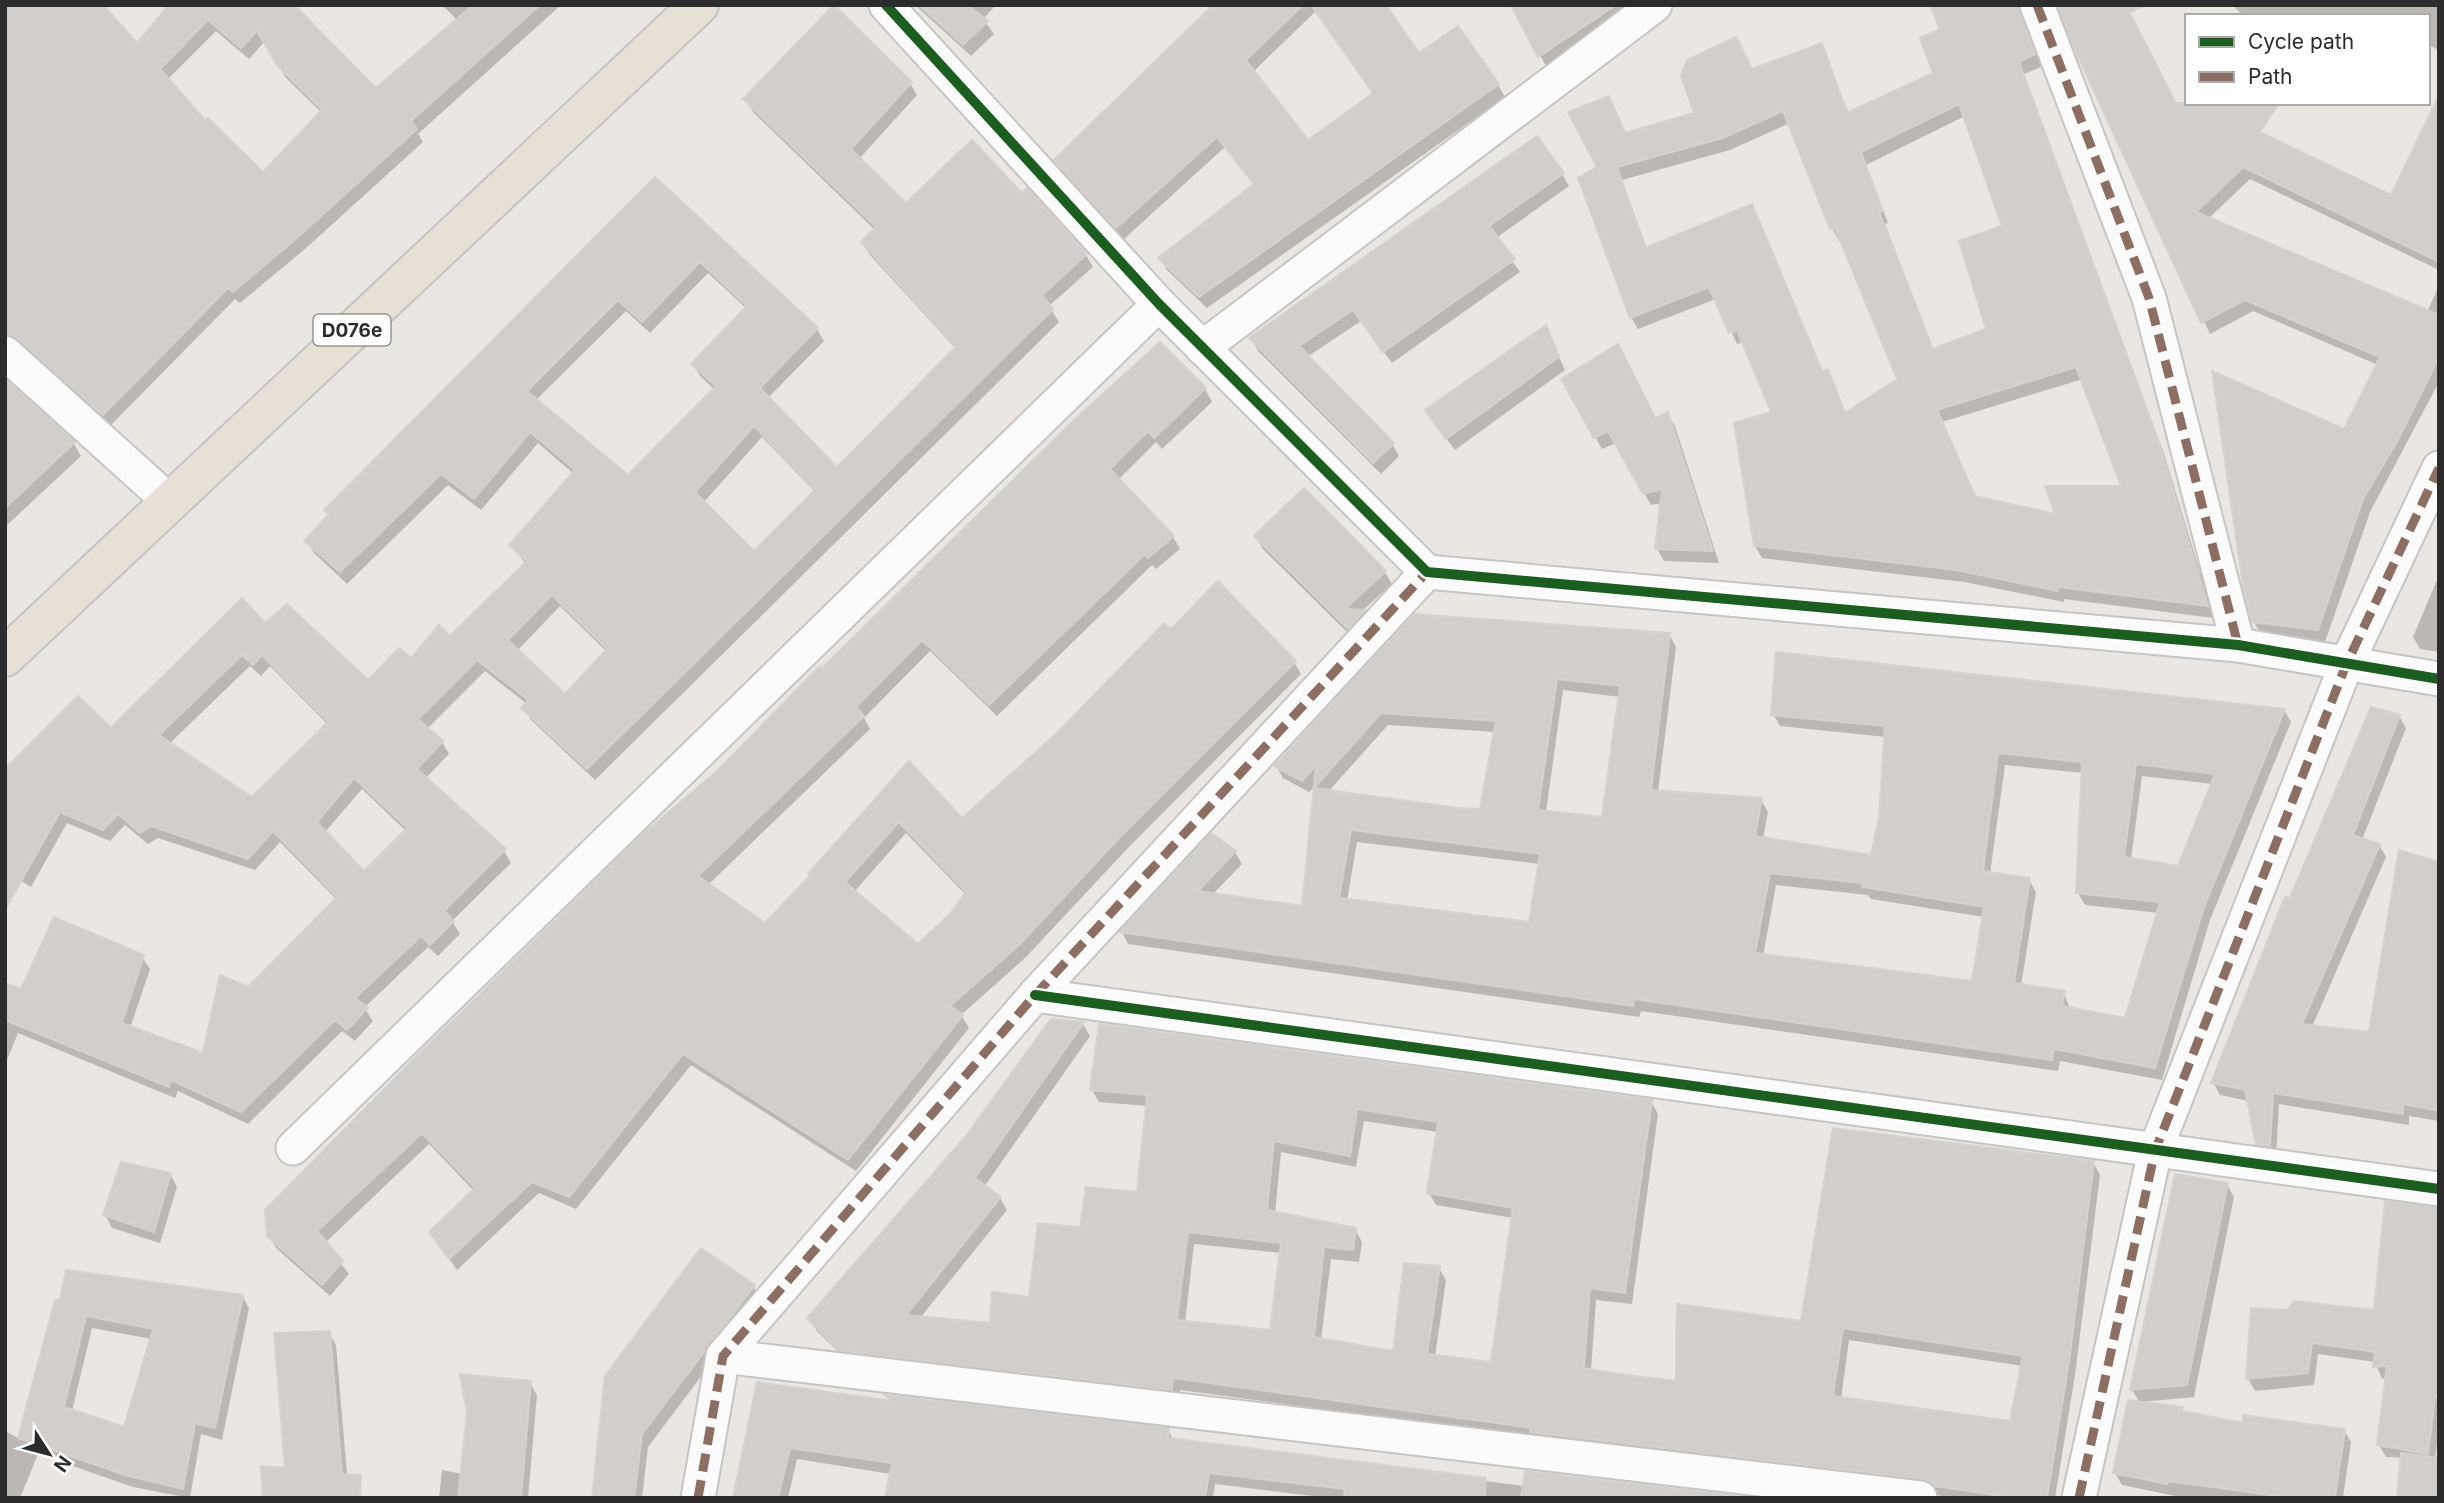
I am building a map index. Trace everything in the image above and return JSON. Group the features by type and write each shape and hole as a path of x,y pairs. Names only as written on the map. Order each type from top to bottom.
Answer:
{"main road":[{"name":"D076e","path":"5,657 699,5"}],"street":[{"path":"886,5 1159,304 1427,572 2238,645 2439,679"},
{"path":"1202,348 1655,5"},
{"path":"2037,5 2149,298 2238,645"},
{"path":"293,1148 1159,304"},
{"path":"5,353 169,501"},
{"path":"2079,1498 2155,1151 2346,665 2439,468"},
{"path":"698,1498 723,1356 1035,995 1427,572"},
{"path":"1035,995 2439,1189"},
{"path":"723,1356 1920,1498"}],"building":[{"path":"5,5 103,5 137,43 169,5 294,5 376,88 473,5 540,5 411,121 417,129 298,237 233,292 228,288 103,415 18,339 5,334","holes":["208,20 241,48 257,31 277,65 322,110 263,172 208,118 205,120 160,69"]},
{"path":"834,5 912,82 851,149 906,203 972,140 1022,193 1027,188 1087,254 1042,295 1053,309 587,769 521,708 528,700 477,660 418,719 443,741 417,769 506,849 444,911 454,921 430,945 421,936 355,998 368,1008 347,1030 335,1020 241,1112 171,1080 169,1087 5,1020 5,983 21,989 54,917 144,955 122,1023 203,1053 220,975 248,987 337,897 273,831 248,859 151,826 140,833 118,814 103,830 60,812 5,910 5,769 78,696 111,728 242,598 265,623 287,604 368,680 399,648 411,658 439,625 450,636 527,561 509,545 575,470 530,432 474,499 441,474 340,572 304,541 329,514 324,510 655,177 818,328 760,388 837,467 956,347 861,242 876,227 743,99","holes":["700,262 747,306 691,364 716,386 628,475 527,391 618,300 642,322","754,426 815,490 754,551 695,492","552,595 607,649 565,694 508,640","242,655 253,665 262,655 328,722 252,797 159,735","354,778 407,828 364,871 317,822"]},
{"path":"919,5 968,5 988,21 963,45"},
{"path":"1213,5 1303,5 1246,60 1308,140 1373,93 1311,5 1386,5 1419,53 1458,26 1499,84 1199,297 1158,258 1254,184 1217,137 1116,228 1054,160"},
{"path":"1511,5 1616,5 1538,57"},
{"path":"1930,5 2018,5 2035,54 2019,62 2158,440 2208,606 2058,587 2058,591 1956,570 1754,546 1734,423 1771,412 1737,330 1729,333 1709,287 1630,318 1578,178 1597,167 1568,112 1609,96 1625,133 1694,113 1681,76 1687,60 1736,37 1752,69 1822,43 1847,113 1933,73 1920,38 1940,29","holes":["1959,104 2002,226 1959,241 1986,329 1933,349 1879,212 1883,211 1861,152","1783,111 1830,229 1835,228 1897,379 1845,413 1828,369 1822,371 1752,204 1645,248 1617,167 1723,138","2076,367 2121,486 2045,486 2055,514 1975,496 1937,410"]},
{"path":"2058,5 2146,5 2129,12 2176,103 2278,105 2260,132 2391,195 2439,95 2439,262 2243,167 2196,212 2439,315 2439,357 2399,438 2363,499 2318,630 2252,622 2243,585 2212,371 2344,429 2380,357 2245,300 2201,323 2070,39"},
{"path":"1537,136 1564,173 1489,226 1515,259 1383,352 1353,310 1299,346 1394,443 1373,463 1249,338"},
{"path":"1546,325 1559,357 1446,439 1425,410"},
{"path":"1160,342 1206,388 1154,438 1148,431 1110,469 1174,536 1148,558 1145,554 989,705 922,640 856,707 864,716 698,876 765,923 810,876 808,874 909,761 962,818 1056,734 1164,623 1171,629 1218,581 1296,661 1121,836 1019,945 950,1006 963,1015 848,1160 683,1054 569,1197 532,1182 449,1259 429,1232 475,1188 422,1133 317,1231 343,1261 322,1285 267,1236 265,1210 410,1063 643,834 718,770 820,666 822,668 1071,423","holes":["899,822 966,892 950,914 918,944 845,882"]},
{"path":"1618,344 1655,418 1668,412 1713,551 1655,549 1662,489 1643,494 1608,431 1594,438 1561,379"},
{"path":"5,379 75,442 5,508"},
{"path":"1304,488 1386,571 1345,609 1365,610 1348,629 1254,536"},
{"path":"1414,614 1670,633 1651,790 1762,798 1755,836 1871,855 1879,817 1885,726 1771,715 1776,652 2285,709 2204,907 2155,1068 2054,1049 2052,1060 1634,999 1633,1006 1119,932 1211,833 1236,851 1198,891 1302,906 1316,765 1302,781 1274,766","holes":["1557,679 1620,686 1602,817 1538,810","1381,713 1496,721 1480,809 1314,788","1998,753 2082,762 2076,893 2160,902 2125,1018 2062,1006 2065,991 2014,983 2030,878 1983,871","2136,764 2215,774 2178,866 2124,857","1351,830 1540,854 1529,922 1339,898","1770,873 1862,883 1862,887 1984,907 1972,981 1755,953"]},
{"path":"2371,707 2400,715 2353,835 2380,844 2302,1024 2369,1032 2399,850 2439,862 2439,1111 2403,1104 2403,1114 2273,1093 2270,1146 2256,1144 2245,1090 2211,1083 2285,897 2290,898"},
{"path":"1051,1019 1084,1022 975,1178 1001,1197 906,1315 990,1323 992,1292 1029,1297 1038,1223 1080,1227 1086,1187 1137,1192 1147,1095 1090,1090 1099,1024 1652,1100 1625,1293 1590,1288 1584,1368 1676,1381 1677,1304 1801,1321 1833,1128 2094,1161 2069,1361 2047,1498 2015,1498 1934,1486 1922,1479 1530,1432 1531,1428 1173,1378 1172,1390 840,1351 807,1318 966,1136","holes":["1357,1109 1438,1122 1427,1193 1513,1208 1491,1362 1427,1354 1440,1266 1404,1263 1393,1351 1314,1337 1324,1247 1353,1250 1356,1228 1267,1210 1274,1141 1350,1156","1188,1232 1281,1243 1270,1330 1177,1320","1843,1328 2023,1356 2010,1421 1833,1396"]},
{"path":"121,1162 171,1173 154,1232 103,1215"},
{"path":"2175,1174 2228,1183 2187,1385 2130,1390"},
{"path":"2385,1201 2439,1208 2439,1398 2435,1398 2428,1454 2377,1445 2387,1366 2373,1367 2375,1352 2312,1343 2308,1373 2246,1379 2251,1308 2287,1310 2294,1301 2374,1310"},
{"path":"701,1248 755,1285 642,1434 634,1498 592,1498 605,1376"},
{"path":"66,1270 243,1295 215,1428 195,1423 183,1489 125,1475 18,1438 55,1300 60,1300","holes":["86,1316 153,1329 124,1427 64,1407"]},
{"path":"330,1331 342,1474 361,1475 360,1498 263,1498 261,1466 285,1468 274,1333"},
{"path":"460,1374 531,1381 521,1498 458,1498 467,1413"},
{"path":"757,1382 892,1401 885,1395 1169,1428 1168,1438 1486,1478 1485,1498 1344,1498 1345,1489 1209,1473 1205,1498 885,1498 892,1463 790,1448 778,1498 733,1498"},
{"path":"2128,1400 2183,1407 2182,1411 2243,1423 2243,1415 2345,1429 2335,1498 2292,1498 2168,1481 2167,1484 2113,1473"},
{"path":"2401,1453 2439,1458 2439,1498 2397,1498"},
{"path":"1525,1471 1754,1498 1521,1498"}],"marked path":[{"path":"2037,5 2149,298 2238,645"},
{"path":"2079,1498 2155,1151 2346,665 2439,468"},
{"path":"698,1498 723,1356 1035,995 1427,572"}],"cycle path":[{"path":"886,5 1159,304 1427,572 2238,645 2439,679"},
{"path":"1035,995 2439,1189"}]}
